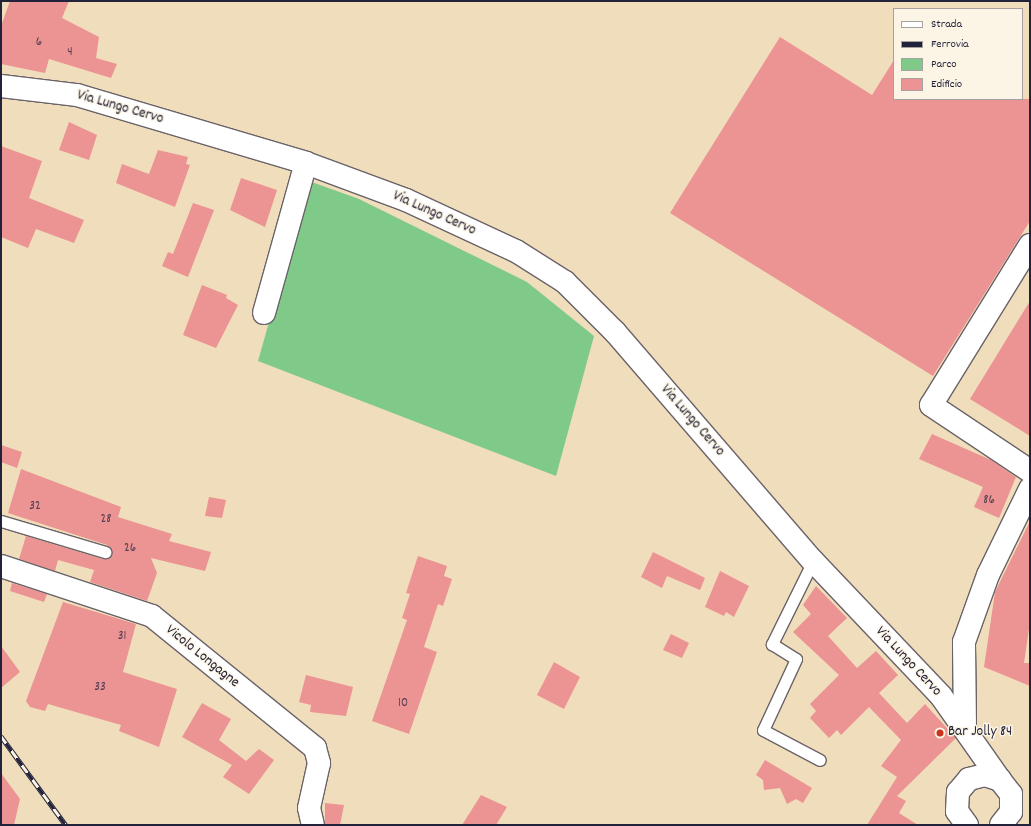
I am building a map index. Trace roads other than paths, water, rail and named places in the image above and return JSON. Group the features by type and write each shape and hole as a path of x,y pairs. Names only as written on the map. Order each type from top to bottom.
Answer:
{"street":[{"name":"Via Lungo Cervo","path":"1,86 77,95 306,163 406,200 521,254 565,282 615,332 812,561 941,696 965,726 1000,780 1011,794 1012,803 1006,823"},
{"path":"264,313 306,163"},
{"path":"1030,245 931,405 1030,471"},
{"path":"965,726 964,642 988,575 1030,489"},
{"name":"Vicolo Longagne","path":"1,566 152,616 315,748 319,763 309,808 313,825"},
{"path":"967,825 957,811 956,801 981,749"},
{"path":"963,784 981,775 1000,780"}],"lane":[{"path":"1,521 105,552"},
{"path":"812,561 772,644 796,660 763,730 820,760"}],"railway":[{"path":"1,736 66,825"}],"place":[{"name":"Bar Jolly 84","path":"940,733"}]}
